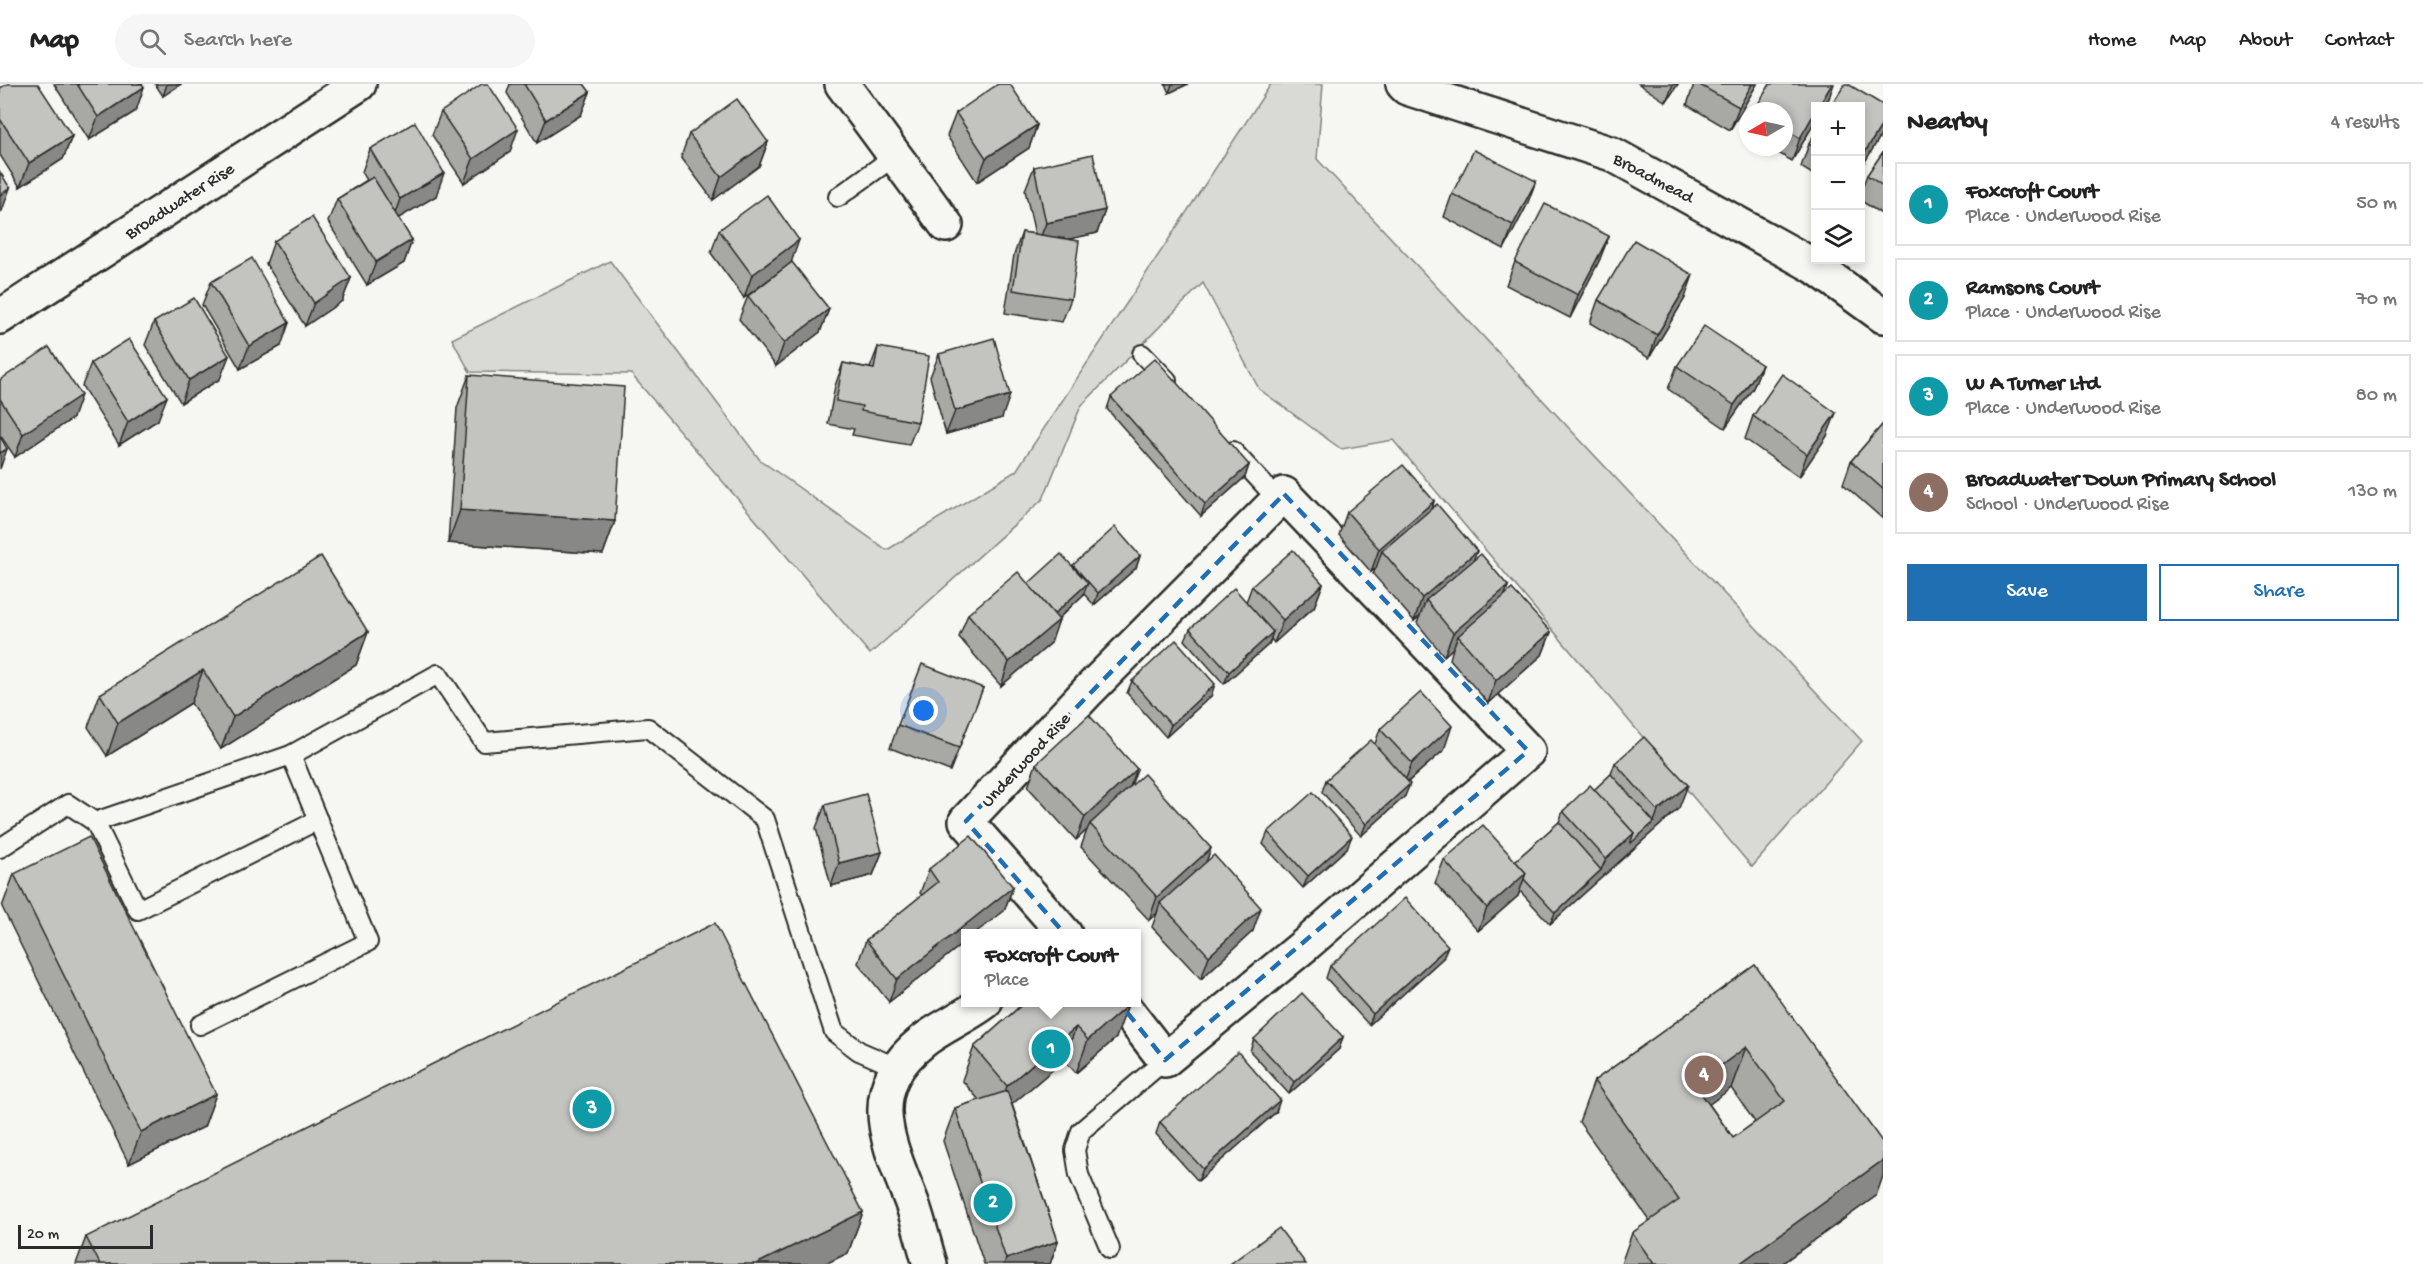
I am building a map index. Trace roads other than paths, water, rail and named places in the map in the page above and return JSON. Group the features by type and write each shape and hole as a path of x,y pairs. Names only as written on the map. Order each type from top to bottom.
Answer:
{"street":[{"name":"Broadwater Rise","path":"0,317 358,84"},
{"path":"842,84 946,225"},
{"name":"Broadmead","path":"1403,84 1612,154 1814,266 1883,316"},
{"path":"1124,1007 1165,1059 1305,945 1528,751 1284,494 1278,500"},
{"name":"Underwood Rise","path":"1060,929 966,821 1089,690 1278,500"},
{"path":"930,1264 913,1206 886,1137 884,1098 898,1068 923,1041 966,1017 979,1007"}],"lane":[{"path":"838,197 896,156"},
{"path":"1142,354 1181,396"},
{"path":"1222,439 1278,500"},
{"path":"95,822 291,755 438,674 484,742 648,728 765,819 834,1032 859,1051 898,1068"},
{"path":"200,1024 368,942 291,755"},
{"path":"0,848 68,804 95,822 138,910 318,820"},
{"path":"1110,1249 1079,1175 1075,1150 1081,1131 1165,1059"}],"place":[{"name":"Foxcroft Court","path":"1051,1049"},
{"name":"Broadwater Down Primary School","path":"1704,1075"},
{"name":"W A Turner Ltd","path":"592,1109"},
{"name":"Ramsons Court","path":"993,1203"}]}
